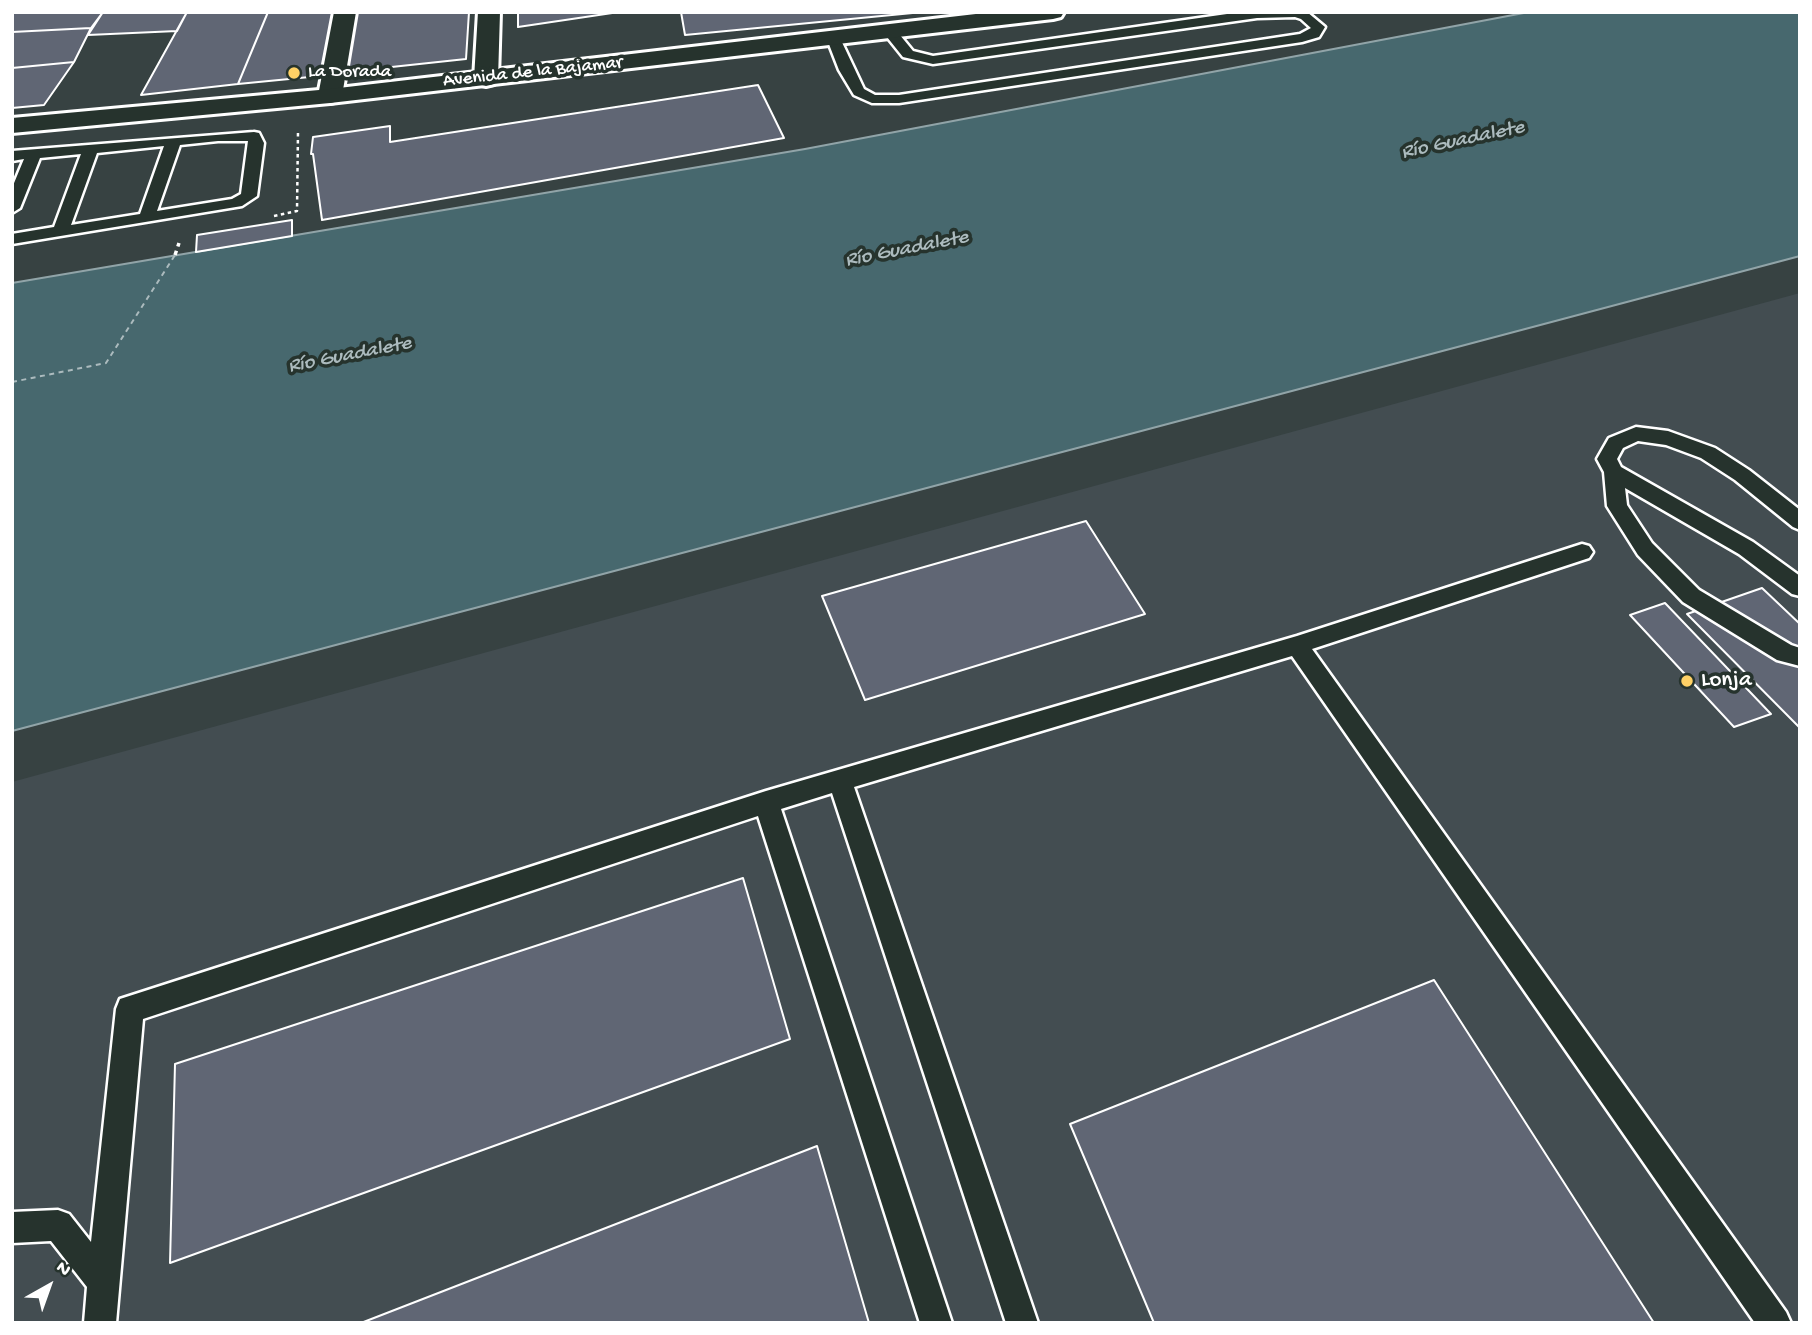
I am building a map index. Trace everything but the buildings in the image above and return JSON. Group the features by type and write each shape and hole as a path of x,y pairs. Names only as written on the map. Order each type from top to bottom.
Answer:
{"street":[{"path":"330,96 345,12"},
{"path":"486,79 489,12"},
{"name":"Avenida de la Bajamar","path":"12,126 486,79 1053,12"}],"lane":[{"path":"834,39 859,92 872,99 899,99 1301,38 1314,34 1318,27 1306,16 1295,13 1257,14 933,60 908,54 890,32"},
{"path":"12,156 254,136 256,143 250,196 236,203 12,239"},
{"path":"146,219 174,141"},
{"path":"60,232 91,149"},
{"path":"12,208 34,154"},
{"path":"1800,522 1742,475 1709,453 1668,438 1636,434 1616,443 1607,459 1614,472 1617,506 1645,549 1691,596 1785,653 1800,657"},
{"path":"1614,472 1746,548 1800,588"},
{"path":"100,1323 130,1009 766,802 1297,645 1582,552"},
{"path":"1297,645 1775,1323"},
{"path":"840,780 1022,1323"},
{"path":"766,802 936,1323"},
{"path":"12,1228 58,1225 103,1282"}],"shaded area":[{"path":"1800,293 1800,1323 12,1323 12,782"}],"water":[{"name":"Río Guadalete","path":"1529,12 1800,12 1800,256 12,731 12,283 805,149"}],"ferry route":[{"path":"12,382 106,363 175,255"}],"place":[{"name":"La Dorada","path":"294,73"},
{"name":"Lonja","path":"1687,681"}]}
